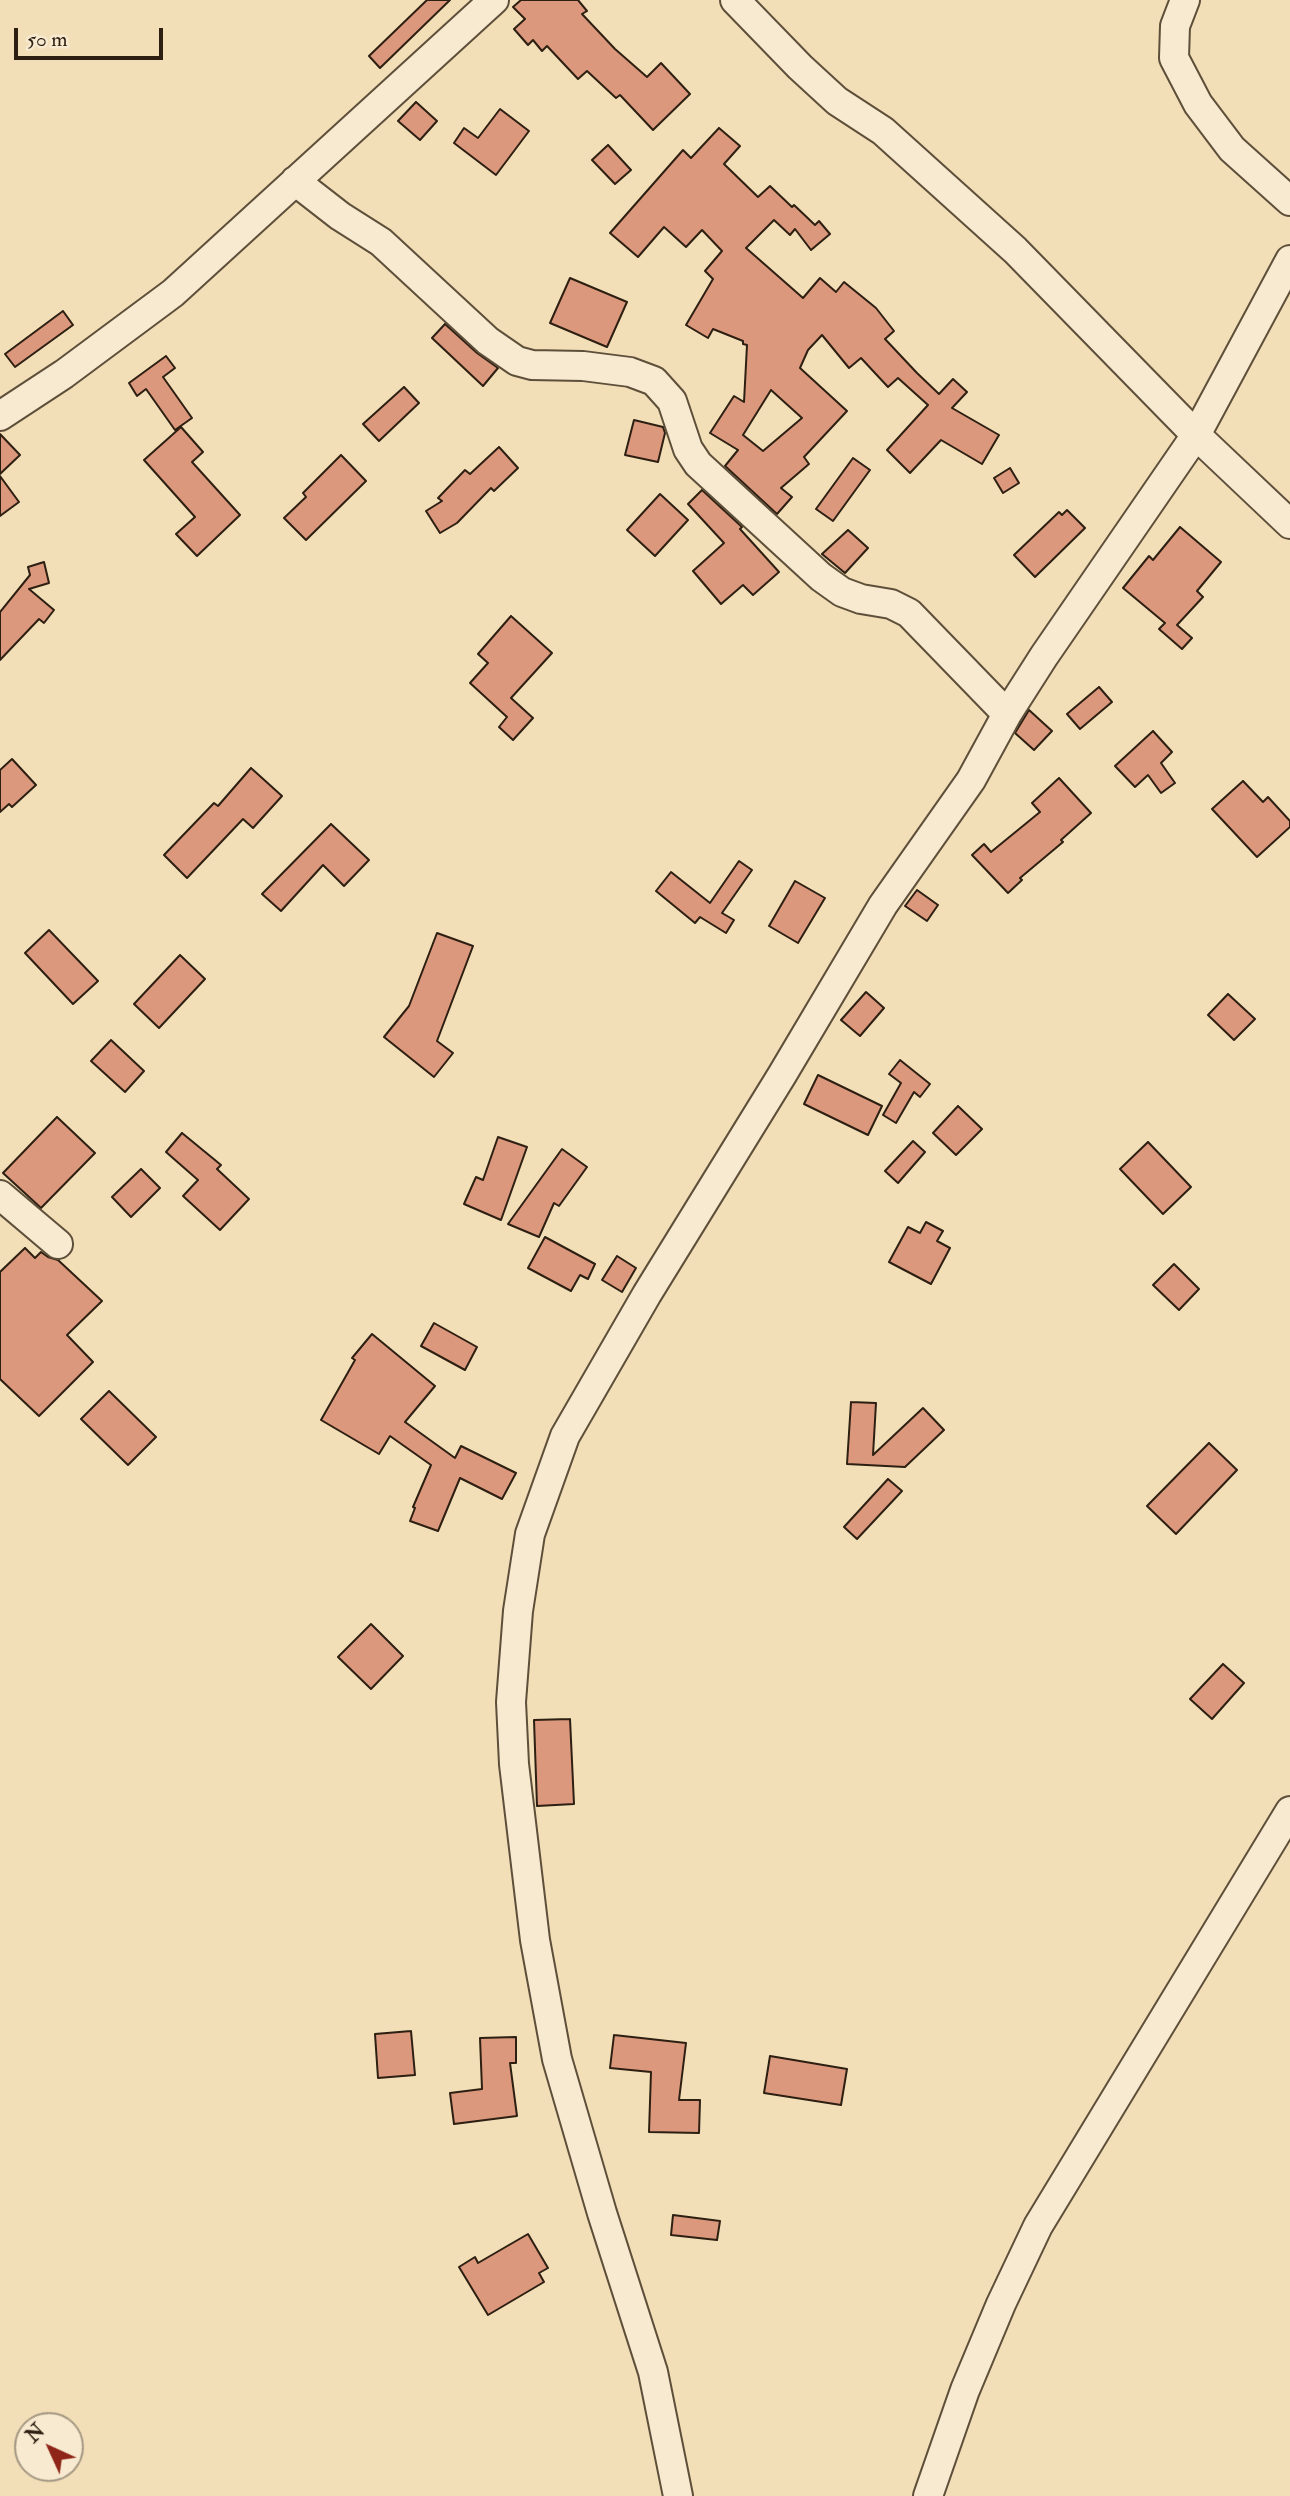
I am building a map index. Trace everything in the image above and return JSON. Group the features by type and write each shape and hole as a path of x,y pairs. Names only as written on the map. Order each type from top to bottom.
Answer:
{"street":[{"path":"0,416 64,374 173,293 494,0"},
{"path":"735,0 837,101 884,131 1015,250 1196,435 1290,524"},
{"path":"1185,0 1175,26 1174,58 1192,92 1232,149 1290,201"},
{"path":"295,181 340,216 381,242 488,341 517,361 531,365 583,366 630,372 654,382 672,401 688,449 698,464 842,592 861,599 891,604 909,613 1007,714"},
{"path":"678,2496 653,2372 602,2213 558,2059 535,1941 514,1764 511,1702 518,1611 530,1534 565,1436 647,1294 789,1064 883,905 971,780 1007,714 1044,656 1196,435 1290,260"},
{"path":"0,1195 58,1244"},
{"path":"929,2496 965,2390 1038,2226 1290,1811"}],"building":[{"path":"427,0 450,0 380,68 369,56"},
{"path":"521,0 578,0 587,11 582,14 615,49 647,77 661,63 690,94 653,130 620,95 616,98 587,71 578,79 547,46 542,51 533,40 528,45 514,29 525,19 513,7"},
{"path":"416,102 437,121 420,140 398,121"},
{"path":"500,109 529,131 496,175 454,143 464,128 478,138"},
{"path":"719,128 740,146 724,164 758,197 770,186 815,225 819,221 830,234 811,250 795,229 790,235 774,220 746,248 803,298 820,278 836,292 844,282 876,308 894,331 885,339 917,373 939,394 953,379 967,392 952,408 999,435 982,464 941,440 910,473 887,450 928,405 898,378 888,387 861,358 849,368 822,335 808,350 800,368 847,411 804,457 809,464 781,488 792,497 777,514 725,466 738,450 710,433 734,396 744,402 747,345 713,329 708,338 686,325 713,279 705,271 722,251 702,230 686,247 664,227 638,257 610,233 683,150 691,158","holes":["771,390 802,418 763,451 743,435"]},
{"path":"608,145 631,170 615,184 592,160"},
{"path":"570,278 627,302 607,347 550,323"},
{"path":"63,311 73,325 15,367 5,354"},
{"path":"445,324 498,368 483,386 432,338"},
{"path":"166,356 175,368 163,377 192,418 175,430 146,389 137,396 129,383"},
{"path":"404,387 419,403 379,441 363,424"},
{"path":"634,420 663,427 665,433 658,462 625,455"},
{"path":"181,427 203,452 192,462 240,515 197,556 176,534 195,517 144,460"},
{"path":"0,434 20,455 0,474"},
{"path":"499,447 518,468 494,491 491,488 457,523 440,533 426,511 442,501 438,498 465,470 470,474"},
{"path":"341,455 366,481 306,540 284,518 306,497 303,493"},
{"path":"853,458 870,470 833,521 816,509"},
{"path":"1010,468 1019,483 1003,493 994,478"},
{"path":"0,476 19,502 0,516"},
{"path":"702,490 742,527 740,529 779,572 753,595 743,585 721,604 693,571 724,543 688,504"},
{"path":"660,494 688,520 655,556 627,530"},
{"path":"1067,510 1085,528 1035,577 1014,555 1059,512 1062,515"},
{"path":"1180,527 1221,562 1197,591 1203,597 1177,625 1192,638 1182,649 1159,629 1165,623 1123,588 1149,556 1153,560"},
{"path":"848,530 868,548 845,573 822,554"},
{"path":"44,562 49,583 29,589 54,610 44,623 39,619 0,660 0,612 30,575 28,567"},
{"path":"511,616 552,653 511,698 533,718 513,740 499,727 507,717 470,683 488,663 478,654"},
{"path":"1099,687 1112,702 1080,729 1067,714"},
{"path":"1029,710 1052,731 1034,750 1015,733"},
{"path":"1153,731 1172,752 1161,763 1175,783 1161,793 1148,775 1135,787 1115,766"},
{"path":"12,759 36,785 12,807 9,804 0,812 0,770"},
{"path":"251,768 282,796 253,828 243,819 187,878 164,855 214,803 218,806"},
{"path":"1059,778 1091,813 1061,840 1063,842 1020,878 1022,880 1008,893 972,855 984,844 991,852 1040,812 1032,803"},
{"path":"1243,781 1263,802 1268,797 1290,821 1290,827 1257,857 1212,809"},
{"path":"331,824 369,860 344,886 323,865 281,911 262,894"},
{"path":"739,861 752,870 722,913 734,920 726,933 700,917 695,923 656,891 671,872 710,903"},
{"path":"795,881 825,898 798,943 769,926"},
{"path":"917,890 938,905 927,921 905,906"},
{"path":"49,930 98,981 73,1004 25,953"},
{"path":"437,933 473,946 437,1041 453,1053 434,1077 384,1037 409,1006"},
{"path":"180,955 205,979 159,1028 134,1004"},
{"path":"866,992 884,1008 860,1036 841,1020"},
{"path":"1228,994 1255,1019 1234,1040 1208,1015"},
{"path":"111,1040 144,1071 125,1092 91,1061"},
{"path":"900,1060 930,1084 920,1097 914,1092 896,1123 883,1115 901,1083 889,1074"},
{"path":"818,1075 882,1106 868,1135 804,1104"},
{"path":"958,1106 982,1129 956,1155 933,1133"},
{"path":"57,1117 95,1153 41,1208 3,1173"},
{"path":"182,1133 221,1165 217,1169 249,1199 220,1230 183,1196 198,1180 166,1152"},
{"path":"498,1137 527,1147 501,1220 464,1204 476,1177 483,1180"},
{"path":"913,1141 925,1152 898,1183 885,1171"},
{"path":"1148,1142 1191,1187 1163,1214 1120,1169"},
{"path":"562,1149 587,1167 559,1206 554,1203 539,1237 508,1224"},
{"path":"141,1169 160,1188 131,1217 112,1197"},
{"path":"926,1222 943,1231 937,1241 950,1248 931,1284 889,1262 908,1227 920,1233"},
{"path":"545,1237 595,1264 588,1279 580,1275 571,1291 528,1268"},
{"path":"25,1248 35,1258 41,1252 58,1260 102,1301 67,1335 93,1362 39,1416 0,1379 0,1272"},
{"path":"617,1256 636,1268 622,1292 602,1280"},
{"path":"1174,1264 1199,1289 1179,1310 1153,1285"},
{"path":"434,1323 477,1347 465,1370 421,1346"},
{"path":"372,1334 435,1386 405,1422 455,1458 461,1446 516,1473 502,1499 460,1478 438,1531 410,1521 415,1508 413,1507 431,1465 390,1436 379,1454 321,1420 355,1360 352,1358"},
{"path":"109,1391 156,1437 128,1465 81,1419"},
{"path":"851,1402 876,1403 873,1455 923,1408 944,1430 905,1467 847,1464"},
{"path":"1209,1443 1237,1470 1176,1534 1147,1506"},
{"path":"888,1479 902,1491 857,1539 844,1527"},
{"path":"371,1624 403,1656 371,1689 338,1657"},
{"path":"1223,1664 1244,1683 1212,1719 1190,1699"},
{"path":"570,1719 574,1804 537,1806 534,1720"},
{"path":"411,2031 415,2075 378,2078 375,2034"},
{"path":"614,2035 686,2043 679,2100 700,2100 699,2133 649,2132 651,2072 610,2068"},
{"path":"516,2037 516,2063 510,2063 517,2116 454,2124 450,2093 482,2089 480,2038"},
{"path":"770,2056 847,2069 841,2105 764,2093"},
{"path":"673,2215 720,2221 717,2240 671,2235"},
{"path":"528,2234 548,2268 539,2273 544,2282 488,2315 459,2267 475,2257 478,2263"}]}
